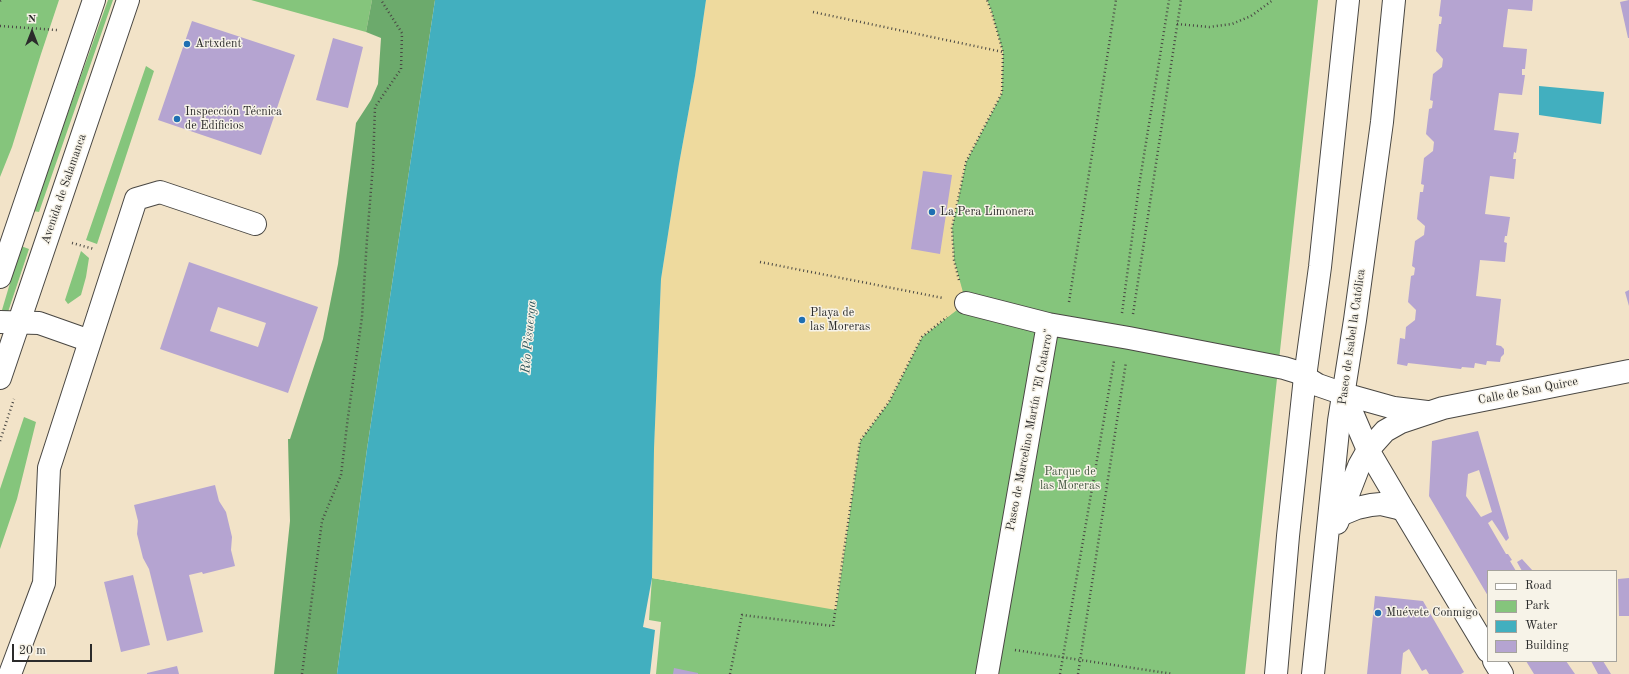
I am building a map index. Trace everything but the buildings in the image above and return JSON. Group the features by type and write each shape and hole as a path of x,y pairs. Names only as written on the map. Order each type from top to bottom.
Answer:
{"main road":[{"path":"0,277 94,0"},
{"name":"Avenida de Salamanca","path":"0,378 10,322 128,0"},
{"path":"1276,674 1288,536 1305,377 1320,267 1348,0"},
{"name":"Paseo de Isabel la Católica","path":"1313,674 1339,421 1355,320 1382,122 1394,0"},
{"path":"10,674 44,583 49,468 136,199 160,192 255,224"},
{"path":"966,303 1056,325"},
{"path":"10,322 39,324 90,341"},
{"name":"Paseo de Marcelino Martín \"El Catarro\"","path":"987,674 991,646 1056,325 1284,368 1297,372 1305,377"},
{"name":"Calle de San Quirce","path":"1327,548 1359,466 1368,450 1386,431 1401,422 1427,412 1629,370"},
{"name":"Calle de San Quirce","path":"1305,377 1318,385 1344,394 1394,408 1427,412"},
{"path":"1344,394 1368,450 1487,649"},
{"path":"1340,516 1357,508 1381,504 1404,511"},
{"path":"1495,662 1502,674"}],"path":[{"path":"302,674 322,521 341,475 362,317 373,165 375,107 401,69 402,33 381,0"},
{"path":"966,303 954,260 952,228 966,162 1002,93 1003,52 987,0"},
{"path":"1056,325 1116,0"},
{"path":"1177,24 1209,27 1232,24 1251,16 1273,0"},
{"path":"813,12 1003,52"},
{"path":"0,26 62,31"},
{"path":"760,262 966,303"},
{"path":"730,674 742,615 834,626 860,441 889,402 922,337 966,303"},
{"path":"991,646 1173,674"}],"green space":[{"path":"0,0 59,0 12,147 0,177"},
{"path":"108,0 113,0 39,212 33,211"},
{"path":"251,0 372,0 366,32"},
{"path":"372,0 435,0 367,449 337,674 274,674 290,521 288,439 290,439 323,339 338,264 356,123 371,100 378,84 381,38 366,32"},
{"name":"Parque de las Moreras","path":"987,0 1318,0 1245,674 656,674 661,622 649,620 652,578 836,609 860,441 889,402 922,337 965,303 954,260 952,228 966,162 1002,93 992,13"},
{"path":"146,66 154,71 97,244 86,240"},
{"path":"21,246 29,249 8,312 2,310"},
{"path":"81,251 89,258 86,277 81,295 68,304 65,300"},
{"path":"24,417 36,422 17,499 0,549 0,489"}],"sand":[{"name":"Playa de las Moreras","path":"706,0 987,0 1003,52 1002,93 966,162 952,228 954,260 966,303 922,337 889,402 860,441 836,610 652,578 654,449 661,279 679,164 695,76"}],"water":[{"name":"Río Pisuerga","path":"435,0 706,0 695,76 679,164 661,279 654,449 652,578 643,627 655,630 650,674 337,674 367,449"},
{"path":"1539,86 1604,92 1601,124 1539,115"}],"place":[{"name":"Artxdent","path":"187,44"},
{"name":"Inspección Técnica de Edificios","path":"177,119"},
{"name":"La Pera Limonera","path":"932,212"},
{"name":"Playa de las Moreras","path":"802,320"},
{"name":"Muévete Conmigo","path":"1378,613"}]}
